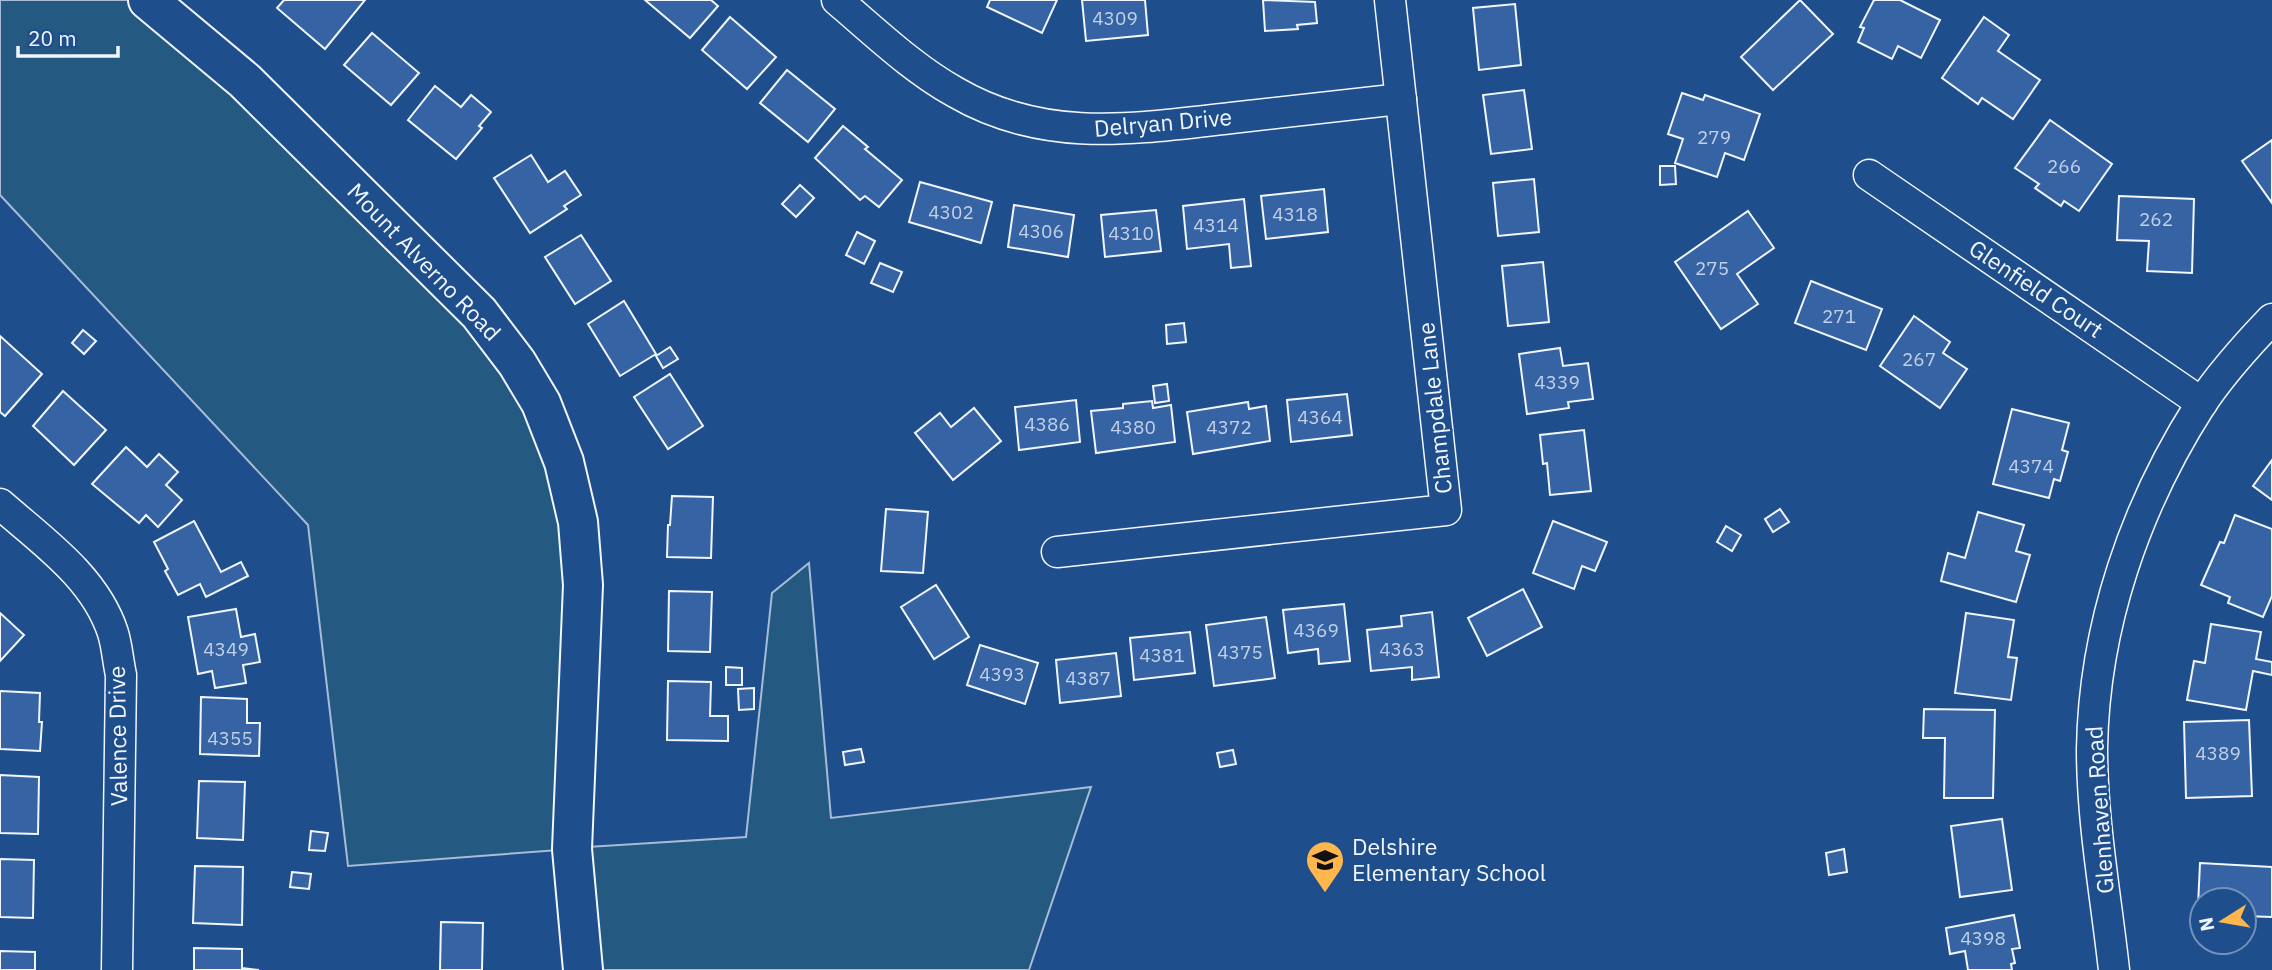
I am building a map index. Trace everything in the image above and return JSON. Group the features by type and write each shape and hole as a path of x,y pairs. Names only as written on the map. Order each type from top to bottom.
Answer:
{"street":[{"name":"Mount Alverno Road","path":"148,0 245,81 479,313 517,363 541,403 564,462 578,523 583,585 572,849 583,970"},
{"name":"Delryan Drive","path":"837,0 917,68 956,93 999,112 1044,125 1090,130 1136,128 1401,99"},
{"name":"Champdale Lane","path":"1057,552 1446,510 1390,0"},
{"name":"Glenfield Court","path":"1869,175 2202,403"},
{"name":"Glenhaven Road","path":"2115,970 2092,750 2095,688 2109,612 2132,539 2163,469 2202,403 2272,319"},
{"name":"Valence Drive","path":"0,504 74,570 93,593 113,632 121,675 117,970"}],"shaded area":[{"path":"0,0 148,0 479,313 564,462 572,848 746,837 772,593 809,563 831,818 1091,787 1029,970 583,970 572,849 348,866 308,525 0,195"}],"building":[{"path":"284,0 365,0 325,49 277,8"},
{"path":"645,0 711,0 718,6 690,38"},
{"path":"990,0 1057,0 1042,33 987,7"},
{"path":"1082,0 1145,0 1148,35 1086,41"},
{"path":"1263,0 1315,2 1317,23 1297,25 1298,29 1265,31"},
{"path":"1800,0 1833,34 1773,90 1741,57"},
{"path":"1874,0 1900,0 1940,20 1921,58 1898,46 1892,59 1858,42 1864,28 1860,27"},
{"path":"1515,4 1521,65 1479,70 1473,8"},
{"path":"730,17 776,57 747,89 702,50"},
{"path":"1984,17 2009,35 1998,51 2040,80 2013,119 1982,98 1978,104 1942,78"},
{"path":"372,33 419,73 391,105 344,65"},
{"path":"787,70 835,109 808,142 760,103"},
{"path":"435,86 461,107 471,95 491,112 479,126 482,128 456,159 408,120"},
{"path":"1524,90 1532,149 1491,154 1483,95"},
{"path":"1682,93 1703,100 1705,95 1760,114 1744,160 1725,153 1717,177 1675,163 1683,139 1668,134"},
{"path":"2050,120 2112,164 2079,211 2064,201 2061,206 2035,188 2039,184 2015,168"},
{"path":"843,126 868,147 865,149 902,180 879,207 865,196 860,200 815,158"},
{"path":"2272,140 2272,203 2242,161"},
{"path":"531,155 548,182 565,171 581,195 564,206 567,209 530,233 494,178"},
{"path":"1660,166 1675,166 1676,184 1660,185"},
{"path":"1534,179 1539,232 1498,236 1493,183"},
{"path":"920,182 992,202 981,243 909,222"},
{"path":"800,185 814,198 796,217 782,204"},
{"path":"1324,189 1328,232 1266,239 1261,196"},
{"path":"2119,196 2194,199 2192,273 2147,271 2149,241 2117,240"},
{"path":"1244,199 1251,266 1231,268 1229,244 1187,249 1183,206"},
{"path":"1014,205 1074,215 1068,257 1008,247"},
{"path":"1156,210 1161,251 1105,257 1101,215"},
{"path":"1748,211 1774,248 1737,274 1758,304 1721,329 1675,262"},
{"path":"857,232 875,241 864,264 846,255"},
{"path":"581,235 611,281 575,304 545,257"},
{"path":"1543,262 1549,322 1508,326 1502,266"},
{"path":"880,263 902,272 893,292 871,283"},
{"path":"1811,281 1882,309 1866,350 1795,323"},
{"path":"624,301 656,354 620,376 588,324"},
{"path":"1914,316 1950,342 1943,353 1967,369 1940,408 1880,366"},
{"path":"1184,323 1186,342 1167,344 1166,325"},
{"path":"83,330 96,341 84,354 72,343"},
{"path":"0,336 42,374 5,416 0,412"},
{"path":"670,347 678,359 663,368 656,356"},
{"path":"1560,348 1563,366 1588,363 1593,399 1568,402 1569,408 1527,414 1519,354"},
{"path":"670,374 703,426 668,449 634,397"},
{"path":"1167,384 1169,401 1155,403 1153,386"},
{"path":"63,391 106,430 74,465 33,426"},
{"path":"1347,394 1352,435 1291,442 1287,400"},
{"path":"1076,400 1080,442 1019,450 1015,407"},
{"path":"1152,401 1153,408 1171,405 1175,442 1096,453 1091,411 1123,408 1123,404"},
{"path":"1248,402 1249,409 1266,406 1270,441 1193,454 1187,412"},
{"path":"974,408 1001,441 953,480 915,433 940,413 951,427"},
{"path":"2012,409 2069,423 2062,450 2068,452 2060,481 2054,479 2049,498 1993,484"},
{"path":"1584,430 1591,491 1550,495 1547,463 1543,464 1540,435"},
{"path":"126,447 147,467 159,454 178,472 166,485 182,500 158,527 146,515 139,523 92,484"},
{"path":"2272,460 2272,500 2253,486"},
{"path":"672,496 713,497 711,558 667,557"},
{"path":"886,509 928,512 923,573 881,571"},
{"path":"1780,509 1789,522 1773,532 1765,519"},
{"path":"1978,512 2024,525 2016,551 2030,555 2016,602 1941,581 1948,553 1965,558"},
{"path":"2235,515 2272,529 2272,596 2263,617 2228,603 2230,597 2201,585 2220,542 2224,543"},
{"path":"194,521 221,572 241,562 248,576 206,597 200,584 178,595 154,542"},
{"path":"1553,521 1607,542 1595,571 1582,566 1574,589 1533,573"},
{"path":"1726,526 1741,535 1732,551 1717,542"},
{"path":"936,585 969,637 934,659 901,607"},
{"path":"1523,589 1542,627 1487,656 1468,618"},
{"path":"669,591 712,592 710,652 668,651"},
{"path":"1344,604 1350,661 1319,664 1318,649 1288,653 1283,610"},
{"path":"236,609 241,637 255,634 260,662 243,665 246,683 215,688 212,671 198,674 188,617"},
{"path":"1432,612 1439,677 1412,680 1412,667 1371,671 1367,630 1402,626 1401,616"},
{"path":"0,613 24,635 0,661"},
{"path":"1966,613 2014,620 2008,657 2017,658 2011,700 1955,693"},
{"path":"1266,617 1275,678 1214,686 1206,625"},
{"path":"2211,624 2261,632 2256,659 2272,662 2272,675 2253,671 2246,710 2187,700 2194,661 2205,663"},
{"path":"1190,632 1195,673 1134,680 1130,638"},
{"path":"980,645 1038,663 1025,704 967,685"},
{"path":"1116,653 1121,696 1060,703 1056,660"},
{"path":"726,667 742,668 742,685 726,685"},
{"path":"668,681 711,682 710,716 728,716 728,741 667,740"},
{"path":"754,688 754,709 739,710 738,689"},
{"path":"0,691 40,693 40,751 0,749"},
{"path":"201,697 247,699 247,723 260,723 259,756 200,754"},
{"path":"1924,709 1995,710 1993,798 1944,798 1945,738 1923,738"},
{"path":"2249,720 2252,796 2186,798 2184,722"},
{"path":"861,749 864,762 845,765 843,752"},
{"path":"1233,750 1236,764 1220,767 1217,753"},
{"path":"0,775 39,777 38,834 0,833"},
{"path":"199,781 245,782 243,840 197,838"},
{"path":"2002,819 2012,890 1960,897 1951,826"},
{"path":"311,831 328,833 325,851 309,850"},
{"path":"1844,849 1847,872 1829,875 1826,853"},
{"path":"0,859 34,860 33,918 0,917"},
{"path":"2200,863 2272,867 2272,917 2258,916 2258,886 2199,886"},
{"path":"195,866 243,867 242,925 193,923"},
{"path":"292,872 311,874 309,889 290,887"},
{"path":"2014,915 2020,948 2012,949 2015,963 2011,964 2012,970 1968,970 1965,951 1950,954 1946,928"},
{"path":"441,922 483,923 482,970 440,970"},
{"path":"194,948 242,949 242,968 259,970 194,970"},
{"path":"0,951 35,952 35,970 0,970"}],"place":[{"name":"Delshire Elementary School","path":"1325,894"}]}
